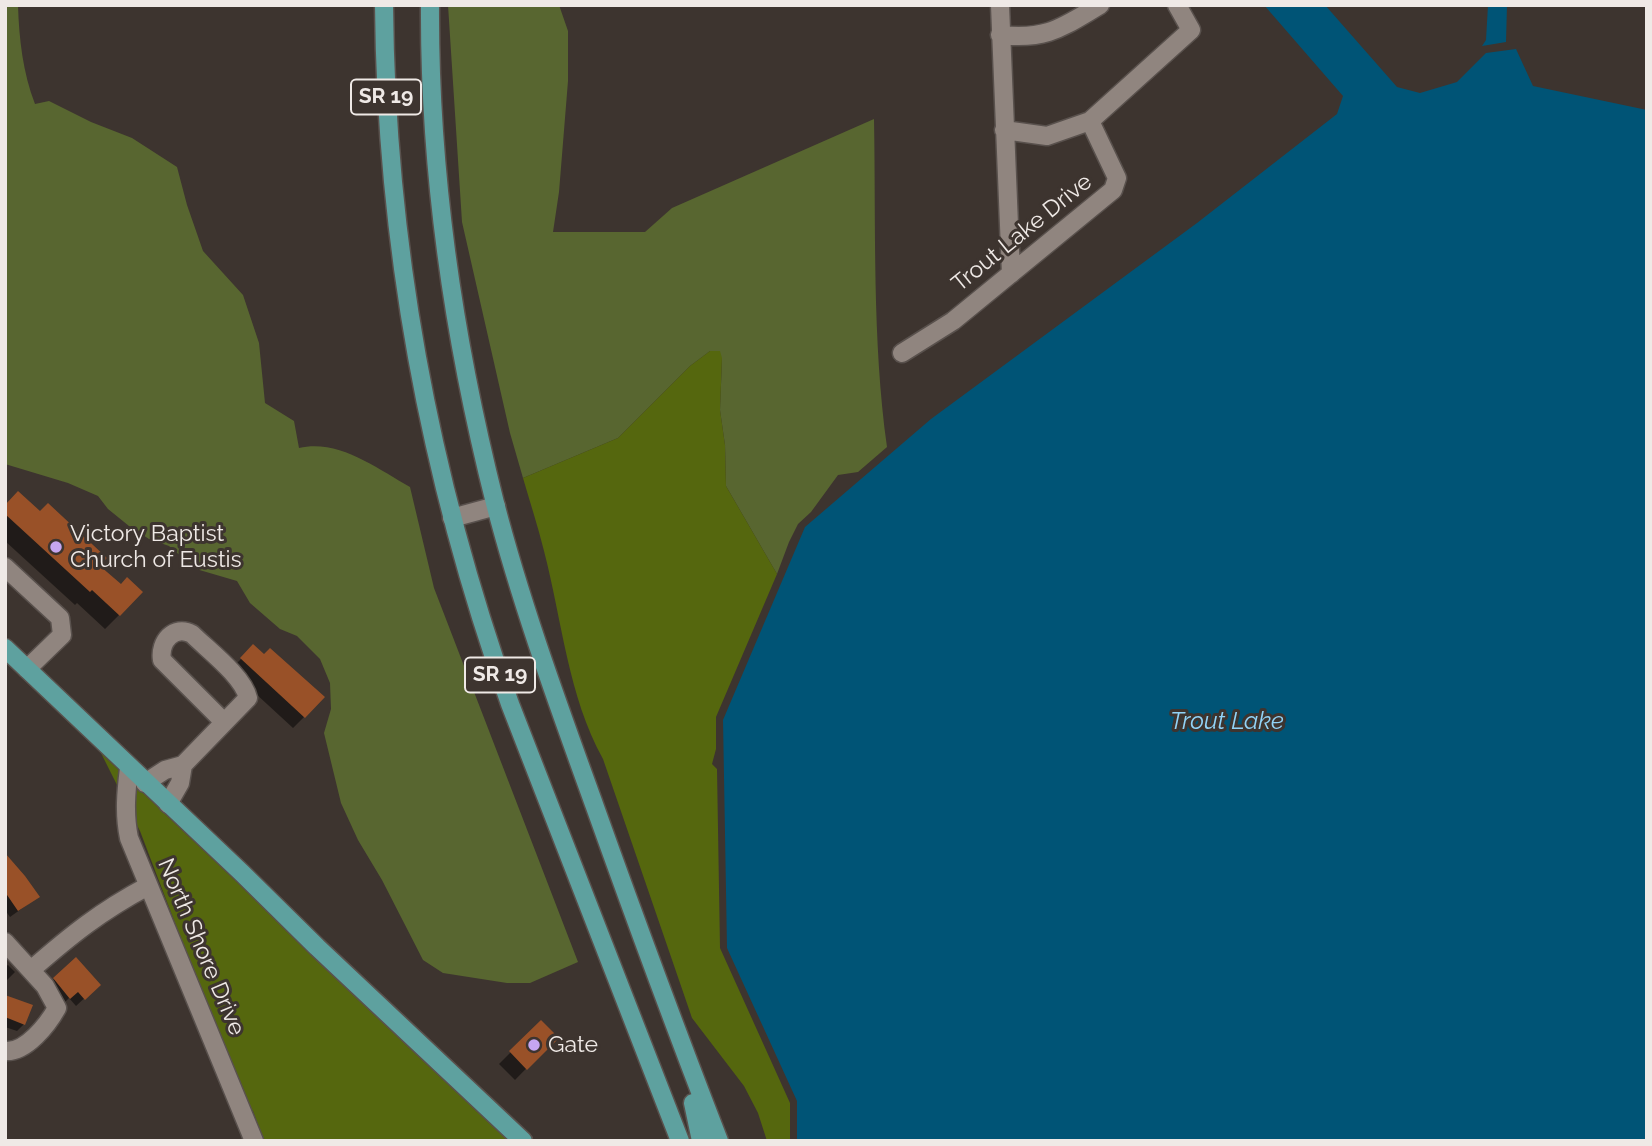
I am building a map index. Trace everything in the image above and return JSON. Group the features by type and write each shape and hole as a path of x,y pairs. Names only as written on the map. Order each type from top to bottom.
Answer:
{"main road":[{"name":"SR 19","path":"384,5 386,105 402,270 431,434 452,518 485,631 510,704 680,1141"},
{"name":"SR 19","path":"430,5 433,108 448,267 477,427 496,506 554,692 668,1009 719,1141"},
{"path":"5,648 523,1141"},
{"path":"668,1009 700,1127 701,1141"}],"street":[{"path":"1000,5 1011,274"},
{"path":"1000,35 1020,37 1047,34 1100,5"},
{"path":"1004,130 1047,136 1090,121 1191,30 1177,5"},
{"name":"Trout Lake Drive","path":"902,354 953,321 1113,190 1117,178 1090,121"},
{"path":"452,518 496,506"},
{"path":"5,567 60,618 63,627 62,635 27,669"},
{"path":"145,783 165,770 183,765 248,698 246,690 192,634 185,630 176,631 163,642 160,650 162,660 224,722"},
{"path":"168,804 180,783 183,765"},
{"name":"North Shore Drive","path":"130,768 125,795 125,820 129,838 254,1141"},
{"path":"31,970 78,929 148,886"},
{"path":"5,942 45,986 57,1008 50,1020 22,1047 5,1051"}],"green space":[{"path":"5,5 18,5 22,56 35,104 49,101 132,138 177,167 203,251 243,295 259,343 265,403 294,421 299,448 314,446 343,451 410,487 434,588 578,962 530,983 507,983 443,973 423,960 341,803 324,733 331,709 330,683 320,659 297,636 280,629 250,603 237,581 196,569 169,546 149,539 129,526 108,509 98,496 68,483 5,464"},
{"path":"448,5 559,5 568,31 568,81 553,232 645,232 672,208 874,119 877,324 887,447 858,472 838,475 811,512 798,524 777,574 726,486 725,445 720,410 722,359 710,351 690,366 618,438 523,478 510,433 462,222"},
{"path":"710,351 720,351 722,358 720,410 725,445 726,486 777,574 716,717 716,749 712,764 717,769 720,948 790,1103 790,1141 767,1141 758,1113 744,1086 692,1018 603,759 582,710 567,657 544,551 523,478 618,438 690,366"},
{"path":"101,753 510,1141 264,1141 253,1111 242,1099 140,831"}],"water":[{"name":"Trout Lake","path":"1264,5 1325,5 1397,87 1420,93 1457,82 1486,53 1516,49 1533,86 1647,110 1647,1141 797,1141 797,1101 727,948 723,720 805,527 931,419 1197,223 1337,114 1343,96"},
{"path":"1488,5 1507,5 1506,42 1482,46 1486,40"}],"building":[{"path":"18,491 40,511 48,503 107,558 100,566 121,584 127,577 143,592 120,616 5,514 5,505"},
{"path":"253,644 264,654 270,648 325,697 305,718 240,658"},
{"path":"5,853 40,897 18,911 5,892"},
{"path":"76,957 101,985 85,1000 78,992 70,999 53,978"},
{"path":"5,995 33,1005 25,1025 5,1017"},
{"name":"Gate","path":"541,1020 559,1038 527,1070 509,1051"}],"place":[{"name":"Victory Baptist Church of Eustis","path":"56,547"},
{"name":"Gate","path":"534,1045"}]}
